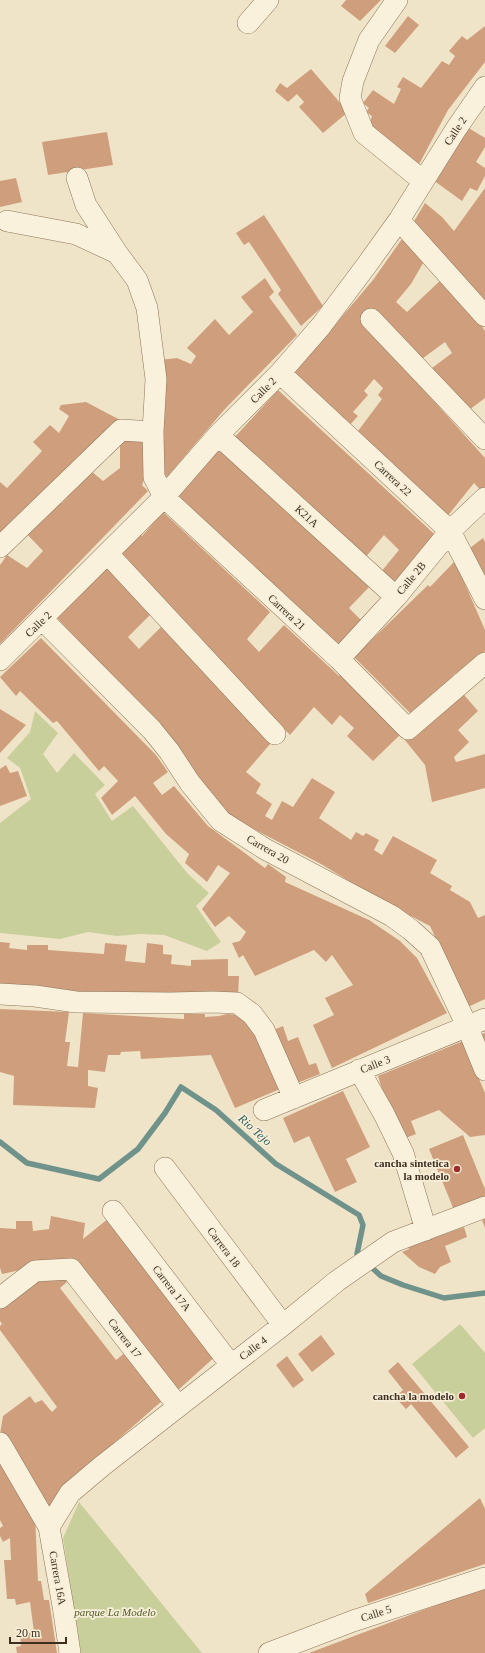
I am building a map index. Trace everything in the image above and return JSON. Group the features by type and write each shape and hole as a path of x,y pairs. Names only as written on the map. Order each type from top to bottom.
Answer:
{"street":[{"path":"248,23 268,0"},
{"path":"397,0 369,40 354,81 350,98 364,133 423,181"},
{"name":"Calle 2","path":"0,660 164,497 218,435 280,373 321,326 399,220 456,129 485,87"},
{"name":"Carrera 21","path":"77,178 86,205 117,253 137,280 147,308 156,379 153,432 154,478 164,497 338,660 408,729 485,663"},
{"path":"399,220 485,316"},
{"path":"7,221 76,234 117,253"},
{"path":"371,319 482,430"},
{"name":"Carrera 22","path":"280,373 450,531 485,599"},
{"path":"0,547 121,430 153,432"},
{"name":"K21A","path":"218,435 396,597"},
{"name":"Calle 2B","path":"338,660 396,597 450,531 485,498"},
{"path":"108,554 275,734"},
{"name":"Carrera 20","path":"42,619 152,730 169,751 190,783 221,821 265,849 392,916 430,947 476,1022 485,1070"},
{"path":"0,994 35,996 76,1002 237,1003 252,1014 264,1030 294,1098"},
{"name":"Calle 3","path":"264,1110 476,1022"},
{"path":"359,1070 384,1114 403,1153 426,1230"},
{"name":"Carrera 18","path":"165,1168 283,1325"},
{"name":"Calle 4","path":"49,1527 70,1493 337,1281 393,1242 485,1207"},
{"name":"Carrera 17A","path":"113,1211 231,1365"},
{"name":"Carrera 17","path":"0,1298 35,1271 71,1269 178,1406"},
{"path":"0,1443 49,1527"},
{"name":"Carrera 16A","path":"49,1527 70,1653"},
{"name":"Calle 5","path":"269,1653 353,1621 485,1578"}],"green space":[{"path":"35,711 58,733 43,754 57,773 74,753 105,785 95,794 112,821 133,806 188,874 209,893 196,906 221,942 207,951 164,935 141,934 117,936 88,932 60,939 0,933 0,823 31,799 20,768 7,758 30,732"},
{"name":"cancha la modelo","path":"460,1324 485,1353 485,1428 473,1438 412,1364"},
{"name":"parque La Modelo","path":"79,1502 202,1653 81,1653 63,1538"}],"building":[{"path":"346,0 381,0 360,21 341,6"},
{"path":"408,16 419,25 395,53 385,46"},
{"path":"485,26 485,62 448,110 417,168 369,125 372,116 366,112 369,108 363,103 373,90 394,104 401,89 397,87 403,77 421,88 442,61 449,65 455,56 449,51 462,36 467,40"},
{"path":"311,69 348,112 323,133 299,107 304,102 297,94 288,102 275,91 280,83 287,88"},
{"path":"467,127 485,138 485,147 476,162 485,168 485,176 477,191 470,188 462,201 433,180"},
{"path":"107,132 113,165 48,175 42,142"},
{"path":"16,178 22,202 0,207 0,181"},
{"path":"485,188 485,307 413,223 425,203 442,217 454,231"},
{"path":"264,215 323,306 301,326 278,294 281,290 249,242 244,245 236,233"},
{"path":"404,236 426,258 411,284 396,302 407,312 444,277 472,310 485,331 485,398 461,416 428,371 452,353 445,342 415,364 382,343 485,458 485,495 474,483 446,518 355,435 382,399 378,395 383,388 374,379 364,391 368,395 353,412 358,416 347,428 294,373 373,280"},
{"path":"265,278 274,292 269,297 297,335 224,410 167,477 158,469 160,360 177,358 191,364 196,356 187,348 215,319 229,335 253,312 241,297"},
{"path":"278,390 444,543 397,588 381,572 399,550 384,535 365,558 233,439"},
{"path":"86,402 122,421 0,537 0,482 7,488 42,451 33,442 50,425 59,433 69,416 59,409 61,405"},
{"path":"142,436 147,472 142,485 148,491 0,644 0,565 7,555 27,568 43,551 25,532 58,499 62,503 91,471 103,481 120,468 120,440"},
{"path":"221,447 371,585 349,608 363,622 340,647 175,500"},
{"path":"163,512 270,612 247,639 259,652 284,625 339,676 342,672 402,733 373,761 347,736 354,728 340,715 332,725 314,707 290,735 199,642 201,638 157,592 117,557 140,534 142,536"},
{"path":"483,538 485,542 485,580 470,548"},
{"path":"455,561 485,630 485,651 454,675 414,717 354,657 428,585 430,587"},
{"path":"106,567 150,615 128,637 139,649 161,627 271,743 246,772 261,784 256,793 272,804 265,816 272,820 282,801 293,807 312,778 335,792 319,818 351,840 356,832 363,836 366,833 379,840 374,850 382,855 393,836 437,860 430,873 452,886 450,890 470,902 478,918 485,915 485,999 468,1007 430,926 382,901 321,864 240,822 228,813 197,776 173,741 57,618"},
{"path":"41,638 156,755 168,772 153,783 162,795 174,786 208,826 265,868 268,864 286,877 285,882 369,920 400,941 417,958 447,1013 332,1068 313,1025 334,1015 325,998 353,985 332,955 326,962 314,950 255,976 243,955 239,958 232,943 240,941 246,932 229,916 215,927 202,909 230,873 218,865 207,882 185,863 189,854 166,834 135,796 112,815 101,798 118,781 104,766 99,771 57,721 53,723 20,691 16,696 0,677"},
{"path":"459,689 478,711 458,730 469,742 454,757 456,762 485,754 485,788 432,802 425,765 404,739"},
{"path":"0,709 26,725 0,753"},
{"path":"6,765 10,773 18,771 27,796 0,806 0,769"},
{"path":"0,942 10,943 9,948 27,950 27,945 48,945 48,950 104,954 105,943 127,945 125,961 145,963 147,943 163,945 163,954 172,955 171,964 191,966 191,960 228,959 228,976 239,976 238,997 0,989"},
{"path":"0,1009 69,1012 65,1042 70,1042 67,1066 78,1067 83,1013 184,1019 184,1014 205,1014 205,1017 227,1014 240,1015 246,1024 250,1024 280,1089 235,1108 211,1055 141,1059 140,1051 121,1052 120,1055 108,1055 105,1072 88,1070 88,1086 98,1088 95,1108 13,1105 14,1076 0,1072"},
{"path":"283,1026 288,1041 298,1037 309,1065 316,1063 320,1074 292,1085 271,1031"},
{"path":"485,1033 485,1042 482,1034"},
{"path":"463,1041 485,1093 485,1135 470,1137 439,1110 411,1121 416,1134 403,1139 386,1102 378,1076"},
{"path":"343,1091 370,1147 346,1159 357,1182 335,1192 309,1136 294,1143 283,1118"},
{"name":"cancha sintetica la modelo","path":"463,1135 485,1189 485,1198 454,1210 429,1149"},
{"path":"51,1216 85,1223 83,1239 109,1218 217,1355 177,1391 63,1261 2,1274 0,1268 0,1228 16,1229 16,1221 32,1221 33,1231 49,1229"},
{"path":"485,1219 485,1228 482,1220"},
{"path":"464,1227 467,1237 445,1246 451,1262 440,1267 435,1274 419,1267 402,1252 409,1249 408,1247"},
{"path":"61,1274 67,1282 60,1288 116,1360 126,1352 163,1400 66,1485 47,1509 0,1434 3,1416 30,1396 35,1403 42,1400 52,1412 57,1407 0,1330 0,1326 2,1324 0,1321 0,1306 39,1276"},
{"path":"321,1335 335,1354 312,1372 298,1354"},
{"path":"287,1356 304,1380 293,1388 276,1365"},
{"path":"398,1362 469,1447 456,1458 411,1404 406,1409 395,1397 403,1390 388,1371"},
{"path":"0,1457 35,1516 38,1581 41,1581 44,1600 49,1600 57,1653 17,1653 16,1647 21,1646 20,1634 34,1632 30,1602 16,1605 15,1599 7,1599 4,1560 11,1560 10,1538 3,1542 0,1536 0,1528 3,1526 0,1520"},
{"path":"480,1498 485,1509 485,1564 368,1603 365,1594"},
{"path":"485,1587 485,1653 309,1653 479,1589"}],"waterway":[{"name":"Rio Tejo","path":"0,1142 27,1163 99,1179 138,1149 165,1113 181,1087 216,1110 276,1164 359,1215 363,1225 357,1254 381,1276 403,1285 444,1298 485,1293"}],"place":[{"name":"cancha sintetica la modelo","path":"457,1169"},
{"name":"cancha la modelo","path":"462,1396"}]}
